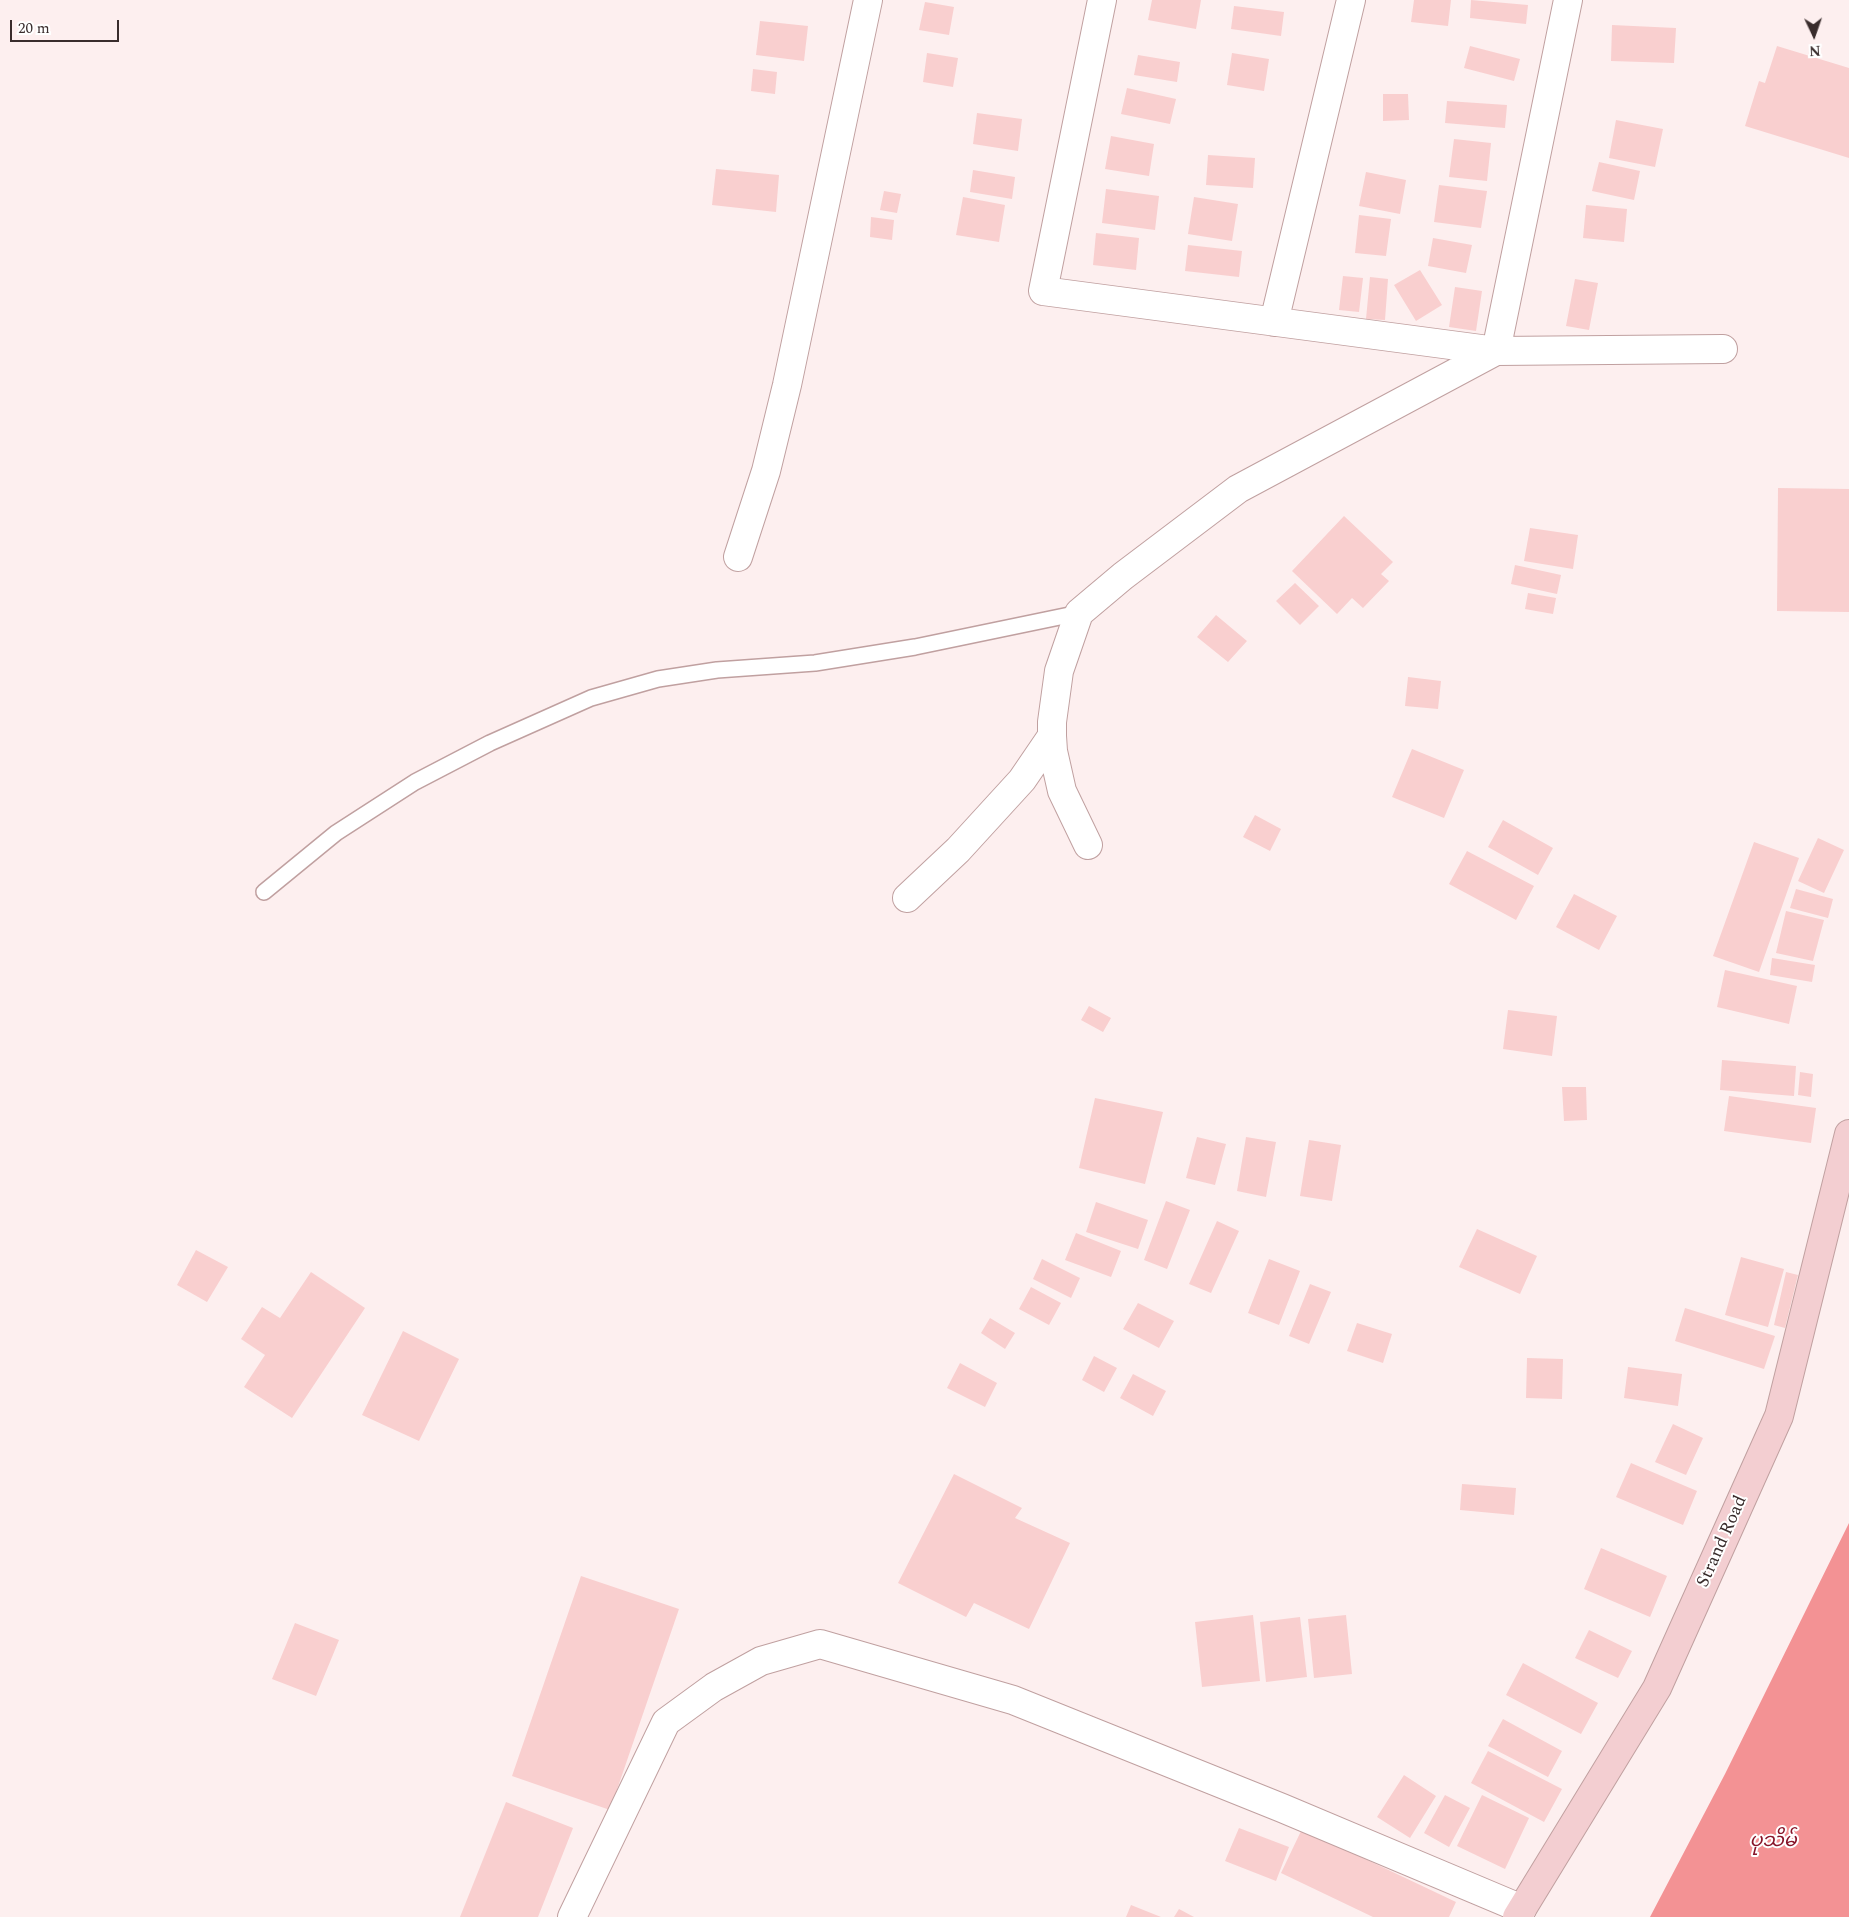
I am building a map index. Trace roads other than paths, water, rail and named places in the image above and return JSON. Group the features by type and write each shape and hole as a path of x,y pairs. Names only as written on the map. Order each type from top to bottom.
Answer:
{"main road":[{"name":"Strand Road","path":"1519,1913 1657,1688 1779,1416 1849,1134"}],"street":[{"path":"738,557 766,471 787,385 868,0"},
{"path":"1102,0 1043,291 1496,350 1723,349"},
{"path":"1274,322 1351,0"},
{"path":"1496,350 1568,0"},
{"path":"1088,845 1062,791 1053,751 1052,736 1059,671 1079,613 1123,576 1238,489 1496,350"},
{"path":"906,898 958,850 1022,780 1052,736"},
{"path":"572,1917 666,1722 714,1687 760,1661 820,1644 1013,1700 1282,1808 1519,1913"}],"lane":[{"path":"264,892 336,832 415,782 490,743 591,698 658,679 717,670 815,663 915,647 1079,613"}],"water":[{"name":"ပုသိမ်","path":"1849,1523 1849,1917 1650,1917 1725,1774"}]}
